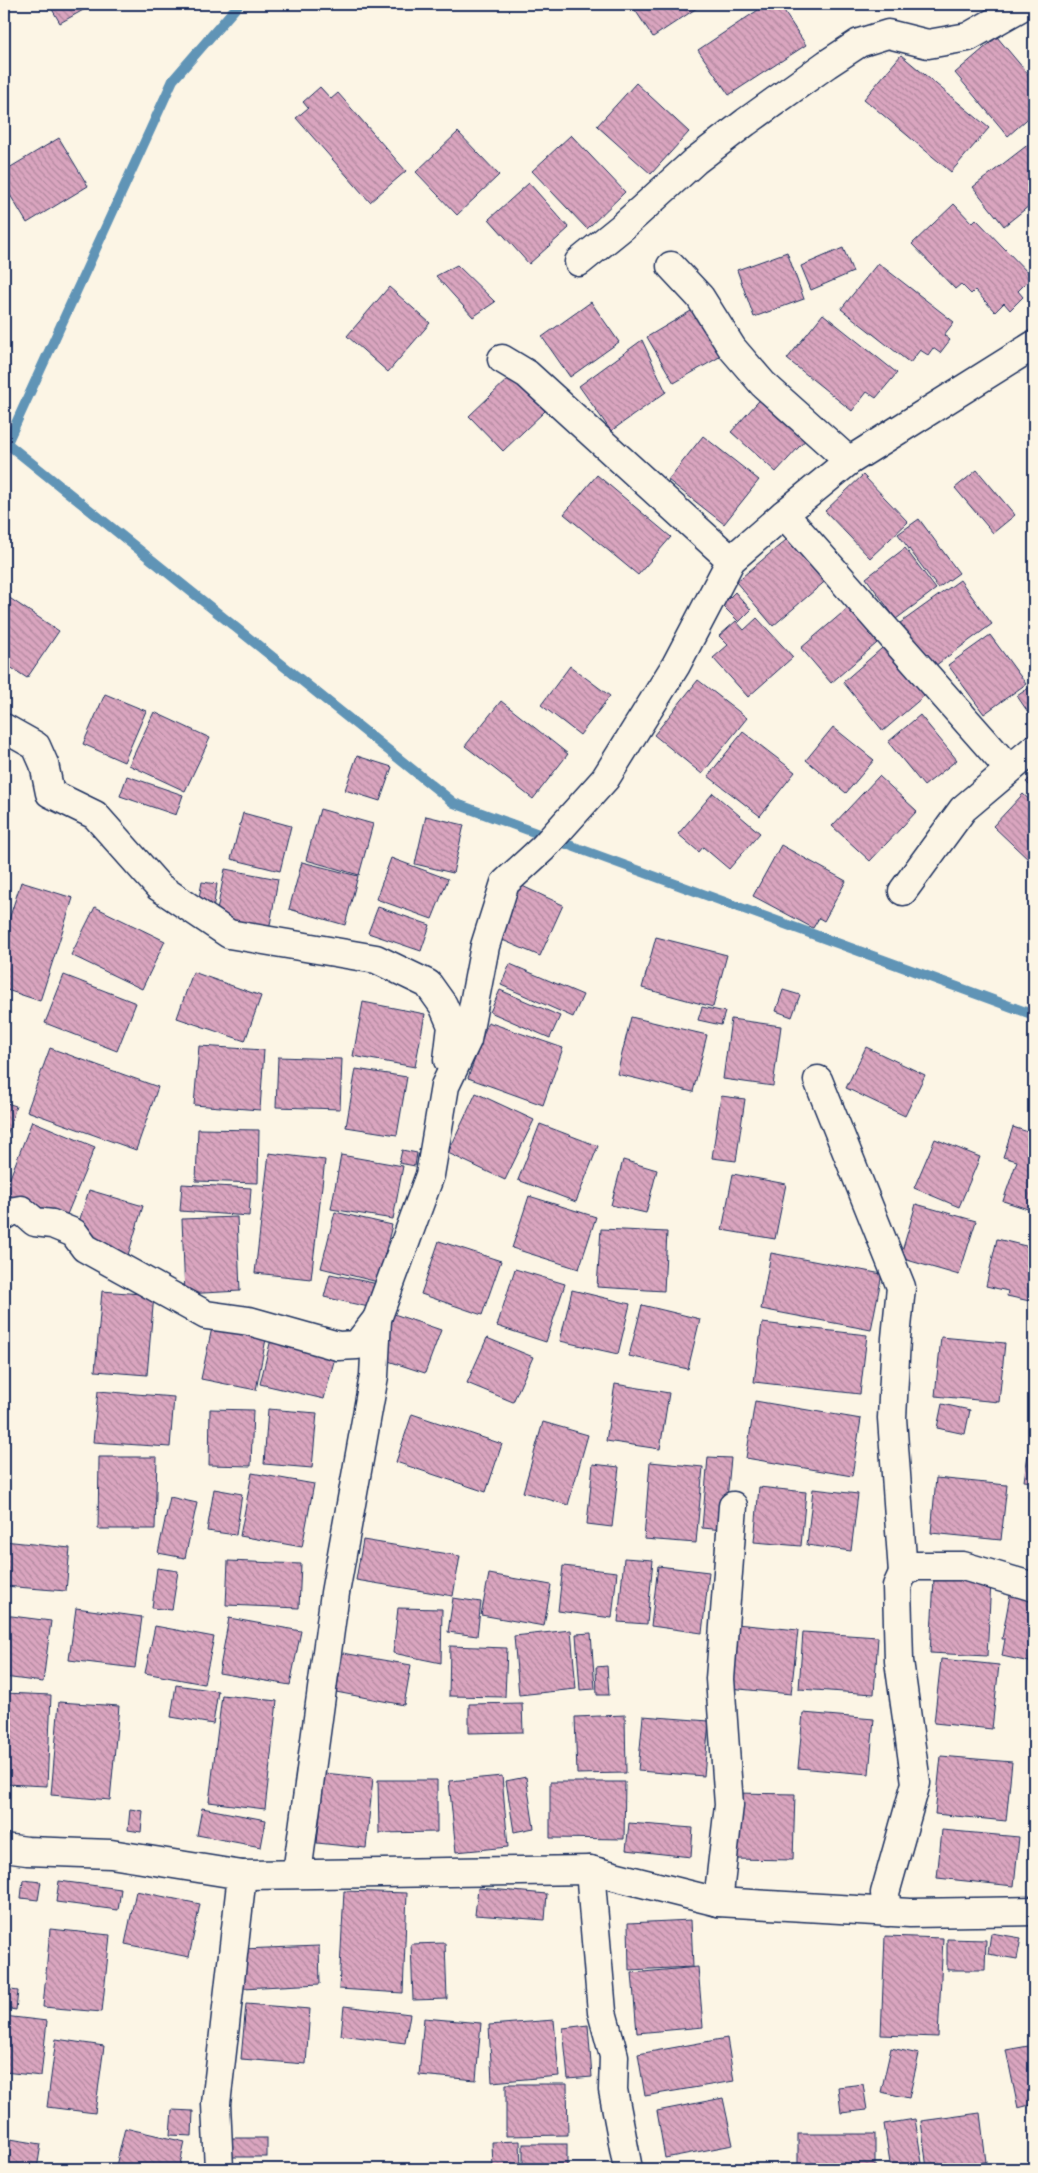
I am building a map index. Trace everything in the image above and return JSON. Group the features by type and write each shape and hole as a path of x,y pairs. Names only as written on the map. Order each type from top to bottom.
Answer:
{"street":[{"path":"579,262 622,228 696,161 731,133 859,43 888,34 928,44 968,37 1026,4"},
{"path":"671,266 700,297 732,348 763,384 849,461"},
{"path":"445,1086 467,1040 485,946 505,882 552,839 605,779 676,665 731,560 849,461 1034,345"},
{"path":"502,359 527,374 731,560"},
{"path":"784,514 1009,769"},
{"path":"4,728 36,746 44,764 50,793 95,815 158,887 229,934 376,958 428,984 443,1005 452,1026 445,1086 430,1175 377,1319 358,1345 338,1346 249,1321 206,1315 84,1248 74,1233 52,1224 35,1222 22,1210 10,1212 4,1216"},
{"path":"903,891 963,808 1034,749"},
{"path":"818,1080 901,1287 892,1418 903,1573 897,1586 899,1661 916,1783 885,1893 887,1912"},
{"path":"297,1873 335,1593 374,1376 377,1319"},
{"path":"718,1902 729,1805 720,1679 733,1506"},
{"path":"903,1573 915,1566 963,1566 1034,1587"},
{"path":"4,1848 27,1851 111,1854 242,1875 590,1870 718,1902 910,1914 1034,1911"},
{"path":"590,1870 602,2012 614,2056 613,2090 628,2169"},
{"path":"218,2169 216,2104 242,1875"}],"building":[{"path":"49,4 94,4 60,23"},
{"path":"631,4 703,4 653,37"},
{"path":"767,4 779,4 806,45 729,95 698,50"},
{"path":"997,37 1034,81 1034,113 1008,136 955,73"},
{"path":"901,55 989,128 951,172 864,99"},
{"path":"636,83 689,132 651,174 597,126"},
{"path":"320,87 331,99 338,93 406,171 370,202 296,118 308,108 303,102"},
{"path":"458,132 499,175 457,215 416,172"},
{"path":"571,135 625,192 587,229 532,171"},
{"path":"59,138 88,186 27,223 4,185 4,171"},
{"path":"1034,140 1034,202 1004,226 973,187"},
{"path":"529,183 569,228 529,264 489,219"},
{"path":"954,204 972,223 976,219 1032,277 1018,291 1023,297 1010,310 1004,303 995,312 975,290 971,294 961,284 955,289 912,244"},
{"path":"843,248 853,272 811,290 801,266"},
{"path":"787,252 804,299 754,317 737,270"},
{"path":"878,263 954,322 944,335 950,340 940,353 933,348 928,355 920,350 910,363 841,309"},
{"path":"457,265 495,302 473,317 436,276"},
{"path":"389,287 430,323 388,372 347,336"},
{"path":"591,302 619,342 570,377 542,337"},
{"path":"696,308 723,355 674,383 647,337"},
{"path":"823,314 897,373 876,398 867,392 852,411 787,359"},
{"path":"642,340 666,392 611,431 579,386"},
{"path":"511,376 545,411 503,451 469,416"},
{"path":"765,394 810,435 776,472 731,432"},
{"path":"703,436 759,480 724,524 668,480"},
{"path":"977,470 1015,515 993,533 955,488"},
{"path":"597,475 671,537 638,575 564,514"},
{"path":"863,475 908,522 870,558 825,511"},
{"path":"919,519 959,573 938,588 898,534"},
{"path":"792,535 829,578 773,626 736,582"},
{"path":"905,548 936,589 896,619 866,578"},
{"path":"960,580 992,624 928,671 896,626"},
{"path":"735,592 751,610 739,622 722,605"},
{"path":"8,597 59,631 27,678 4,663 4,603"},
{"path":"855,602 884,637 831,683 801,648"},
{"path":"757,618 793,657 748,697 713,658 728,645 719,636 736,621 744,630"},
{"path":"990,635 1026,684 984,714 948,665"},
{"path":"889,642 930,691 883,731 843,682"},
{"path":"570,666 610,696 580,735 541,705"},
{"path":"698,680 747,718 702,774 654,735"},
{"path":"1030,687 1034,692 1034,712 1030,715 1017,696"},
{"path":"105,694 146,711 124,762 83,744"},
{"path":"501,701 568,754 533,799 465,746"},
{"path":"154,712 210,738 185,791 129,765"},
{"path":"920,715 957,760 924,786 888,742"},
{"path":"833,727 874,760 846,793 806,760"},
{"path":"743,732 795,772 760,816 708,776"},
{"path":"357,756 392,767 380,801 345,790"},
{"path":"1034,774 1034,790 1026,782"},
{"path":"127,776 183,795 176,815 120,796"},
{"path":"879,776 917,811 870,861 832,826"},
{"path":"713,793 760,833 729,869 703,847 699,852 678,834"},
{"path":"1023,794 1034,804 1034,861 1032,863 993,826"},
{"path":"320,809 373,824 359,875 306,860"},
{"path":"243,813 291,826 280,871 231,859"},
{"path":"426,816 464,825 453,873 415,864"},
{"path":"781,845 846,881 824,921 819,918 813,928 753,896"},
{"path":"391,858 448,879 432,919 376,899"},
{"path":"302,862 358,876 345,925 289,909"},
{"path":"225,869 278,879 269,931 215,921"},
{"path":"21,882 73,898 40,1001 4,989 4,935"},
{"path":"202,882 217,884 213,910 197,908"},
{"path":"518,884 563,905 540,956 500,939 510,916 504,913"},
{"path":"95,907 165,941 142,989 71,955"},
{"path":"378,907 430,925 421,951 368,933"},
{"path":"656,937 727,955 713,1007 642,988"},
{"path":"510,964 583,995 573,1017 501,985"},
{"path":"193,972 261,996 245,1041 177,1018"},
{"path":"64,975 136,1003 117,1051 45,1023"},
{"path":"500,990 560,1016 550,1038 490,1012"},
{"path":"783,990 800,995 792,1017 776,1011"},
{"path":"363,1002 425,1014 415,1067 353,1056"},
{"path":"702,1007 725,1012 721,1025 698,1020"},
{"path":"631,1017 707,1035 693,1092 617,1074"},
{"path":"731,1019 781,1026 773,1086 723,1079"},
{"path":"488,1022 563,1048 543,1105 468,1078"},
{"path":"199,1046 264,1050 260,1110 194,1105"},
{"path":"866,1047 925,1075 905,1116 846,1088"},
{"path":"50,1048 158,1087 136,1150 27,1111"},
{"path":"278,1057 342,1059 340,1109 276,1107"},
{"path":"356,1069 407,1077 397,1135 346,1127"},
{"path":"476,1093 534,1120 505,1180 448,1153"},
{"path":"721,1096 745,1099 736,1161 712,1158"},
{"path":"4,1102 16,1106 4,1145"},
{"path":"32,1121 95,1147 66,1217 4,1193"},
{"path":"540,1124 598,1146 576,1202 518,1180"},
{"path":"1013,1127 1034,1134 1034,1211 1003,1201 1017,1161 1003,1157"},
{"path":"198,1129 259,1130 258,1183 196,1181"},
{"path":"935,1139 980,1157 959,1207 914,1188"},
{"path":"402,1150 417,1153 415,1166 399,1163"},
{"path":"269,1153 325,1160 311,1279 255,1273"},
{"path":"341,1155 403,1166 393,1219 331,1209"},
{"path":"623,1160 657,1170 646,1213 611,1205"},
{"path":"733,1174 786,1184 775,1239 722,1230"},
{"path":"182,1184 251,1188 249,1216 180,1211"},
{"path":"89,1190 143,1206 128,1255 74,1238"},
{"path":"529,1196 596,1217 579,1269 512,1248"},
{"path":"916,1204 976,1221 959,1275 900,1258"},
{"path":"335,1212 392,1225 378,1282 321,1268"},
{"path":"237,1217 240,1291 185,1294 182,1219"},
{"path":"601,1229 667,1232 664,1291 597,1287"},
{"path":"997,1239 1034,1248 1034,1302 1007,1296 1008,1291 986,1286"},
{"path":"439,1241 501,1261 482,1315 421,1294"},
{"path":"771,1253 882,1274 871,1330 761,1309"},
{"path":"515,1269 565,1284 546,1342 497,1326"},
{"path":"330,1274 378,1284 373,1308 324,1297"},
{"path":"572,1290 630,1304 618,1354 560,1341"},
{"path":"102,1291 154,1295 147,1375 95,1371"},
{"path":"642,1305 700,1319 688,1369 629,1356"},
{"path":"394,1314 441,1330 425,1373 379,1358"},
{"path":"213,1323 267,1334 256,1390 201,1379"},
{"path":"762,1323 867,1335 860,1394 754,1382"},
{"path":"273,1331 338,1346 324,1399 260,1384"},
{"path":"941,1337 1005,1343 999,1402 935,1396"},
{"path":"487,1338 533,1357 513,1402 467,1383"},
{"path":"615,1384 669,1393 660,1449 606,1441"},
{"path":"98,1391 174,1397 170,1447 93,1442"},
{"path":"755,1401 861,1419 852,1476 746,1458"},
{"path":"942,1404 970,1410 965,1434 937,1428"},
{"path":"210,1409 253,1410 251,1466 209,1465"},
{"path":"268,1409 317,1413 312,1468 264,1464"},
{"path":"412,1414 502,1444 486,1492 396,1462"},
{"path":"1034,1421 1034,1482 1024,1481"},
{"path":"543,1422 588,1435 568,1505 523,1492"},
{"path":"99,1457 157,1457 155,1529 98,1529"},
{"path":"708,1457 731,1458 724,1530 702,1528"},
{"path":"650,1462 703,1467 696,1543 644,1539"},
{"path":"593,1464 619,1467 612,1527 587,1524"},
{"path":"252,1473 314,1484 302,1547 240,1536"},
{"path":"936,1478 1007,1485 1001,1540 931,1533"},
{"path":"759,1487 806,1492 801,1546 754,1542"},
{"path":"214,1489 242,1494 236,1535 207,1531"},
{"path":"813,1489 858,1494 851,1551 807,1545"},
{"path":"170,1497 197,1503 185,1558 158,1553"},
{"path":"363,1540 460,1556 453,1596 356,1580"},
{"path":"4,1541 70,1548 66,1591 4,1586"},
{"path":"624,1558 653,1560 647,1624 618,1622"},
{"path":"228,1561 301,1564 299,1608 226,1605"},
{"path":"563,1566 617,1572 612,1618 558,1611"},
{"path":"658,1566 709,1572 702,1633 651,1626"},
{"path":"157,1568 178,1571 172,1610 152,1608"},
{"path":"489,1574 551,1585 544,1626 481,1615"},
{"path":"934,1579 991,1581 987,1656 930,1653"},
{"path":"1010,1595 1034,1599 1034,1663 1002,1656 1005,1639 1002,1639"},
{"path":"453,1598 481,1602 477,1636 448,1632"},
{"path":"76,1608 142,1617 135,1668 69,1660"},
{"path":"398,1608 442,1609 441,1663 393,1653"},
{"path":"4,1615 51,1621 43,1682 4,1677"},
{"path":"229,1618 301,1631 290,1685 219,1673"},
{"path":"736,1624 798,1630 791,1694 729,1688"},
{"path":"155,1626 214,1637 204,1684 145,1673"},
{"path":"571,1630 576,1689 519,1695 514,1636"},
{"path":"803,1632 878,1637 874,1694 799,1689"},
{"path":"591,1633 595,1689 580,1690 576,1634"},
{"path":"450,1646 507,1648 505,1697 449,1696"},
{"path":"343,1653 411,1665 404,1705 336,1692"},
{"path":"941,1659 999,1665 992,1729 934,1723"},
{"path":"607,1666 609,1695 597,1695 596,1667"},
{"path":"176,1685 218,1691 213,1724 171,1717"},
{"path":"4,1693 51,1695 47,1786 4,1784"},
{"path":"222,1695 277,1701 265,1809 209,1802"},
{"path":"59,1702 119,1706 110,1800 51,1795"},
{"path":"522,1703 523,1732 469,1733 469,1704"},
{"path":"803,1713 874,1719 869,1774 798,1768"},
{"path":"625,1715 626,1773 577,1774 575,1717"},
{"path":"643,1716 709,1721 704,1776 638,1771"},
{"path":"941,1756 1012,1762 1006,1821 935,1814"},
{"path":"324,1773 373,1778 366,1848 317,1843"},
{"path":"502,1776 508,1847 456,1852 449,1781"},
{"path":"526,1777 534,1828 514,1832 506,1781"},
{"path":"378,1780 437,1780 437,1832 379,1833"},
{"path":"550,1782 625,1782 624,1839 550,1838"},
{"path":"735,1793 795,1794 793,1860 733,1859"},
{"path":"202,1808 266,1820 261,1847 197,1835"},
{"path":"130,1809 143,1811 141,1832 128,1830"},
{"path":"629,1823 693,1828 691,1857 626,1850"},
{"path":"942,1830 1019,1837 1014,1886 937,1878"},
{"path":"23,1880 41,1882 38,1900 21,1898"},
{"path":"59,1881 121,1889 118,1910 56,1902"},
{"path":"478,1888 547,1894 545,1920 475,1915"},
{"path":"136,1891 200,1904 189,1957 125,1944"},
{"path":"344,1891 407,1893 403,1993 339,1989"},
{"path":"691,1920 693,1967 629,1970 628,1923"},
{"path":"50,1929 110,1935 102,2012 43,2007"},
{"path":"991,1933 1021,1938 1017,1959 988,1954"},
{"path":"885,1936 943,1938 938,2037 881,2035"},
{"path":"947,1939 986,1940 985,1970 947,1970"},
{"path":"445,1943 447,1999 413,2000 411,1944"},
{"path":"319,1946 320,1984 243,1988 241,1949"},
{"path":"698,1967 703,2027 637,2033 632,1973"},
{"path":"4,1989 18,1991 16,2010 4,2008"},
{"path":"246,2004 310,2009 306,2064 241,2059"},
{"path":"344,2006 410,2014 405,2043 341,2035"},
{"path":"4,2016 47,2021 41,2076 4,2072"},
{"path":"424,2018 481,2023 476,2080 419,2075"},
{"path":"554,2020 559,2076 492,2082 489,2025"},
{"path":"588,2025 592,2077 568,2079 563,2028"},
{"path":"727,2038 734,2081 645,2096 638,2054"},
{"path":"56,2039 104,2046 95,2113 47,2107"},
{"path":"1034,2045 1034,2104 1018,2108 1006,2050"},
{"path":"891,2048 919,2054 909,2098 881,2092"},
{"path":"506,2084 567,2084 568,2135 506,2136"},
{"path":"863,2084 867,2110 841,2113 838,2087"},
{"path":"723,2098 733,2145 665,2158 657,2111"},
{"path":"172,2110 193,2111 192,2136 170,2135"},
{"path":"980,2113 986,2162 927,2169 921,2121"},
{"path":"915,2119 923,2169 891,2169 884,2124"},
{"path":"125,2128 185,2142 179,2169 131,2169 116,2166"},
{"path":"798,2134 875,2134 875,2169 798,2169"},
{"path":"4,2138 41,2144 37,2169 4,2169"},
{"path":"223,2138 267,2138 267,2157 223,2157"},
{"path":"520,2141 521,2169 493,2169 492,2142"},
{"path":"523,2144 567,2144 567,2169 523,2169"},
{"path":"464,2164 464,2169 406,2169 406,2165"},
{"path":"346,2167 346,2169 233,2169"}],"waterway":[{"path":"7,443 173,80 239,4"},
{"path":"4,441 454,803 1034,1015"}]}
